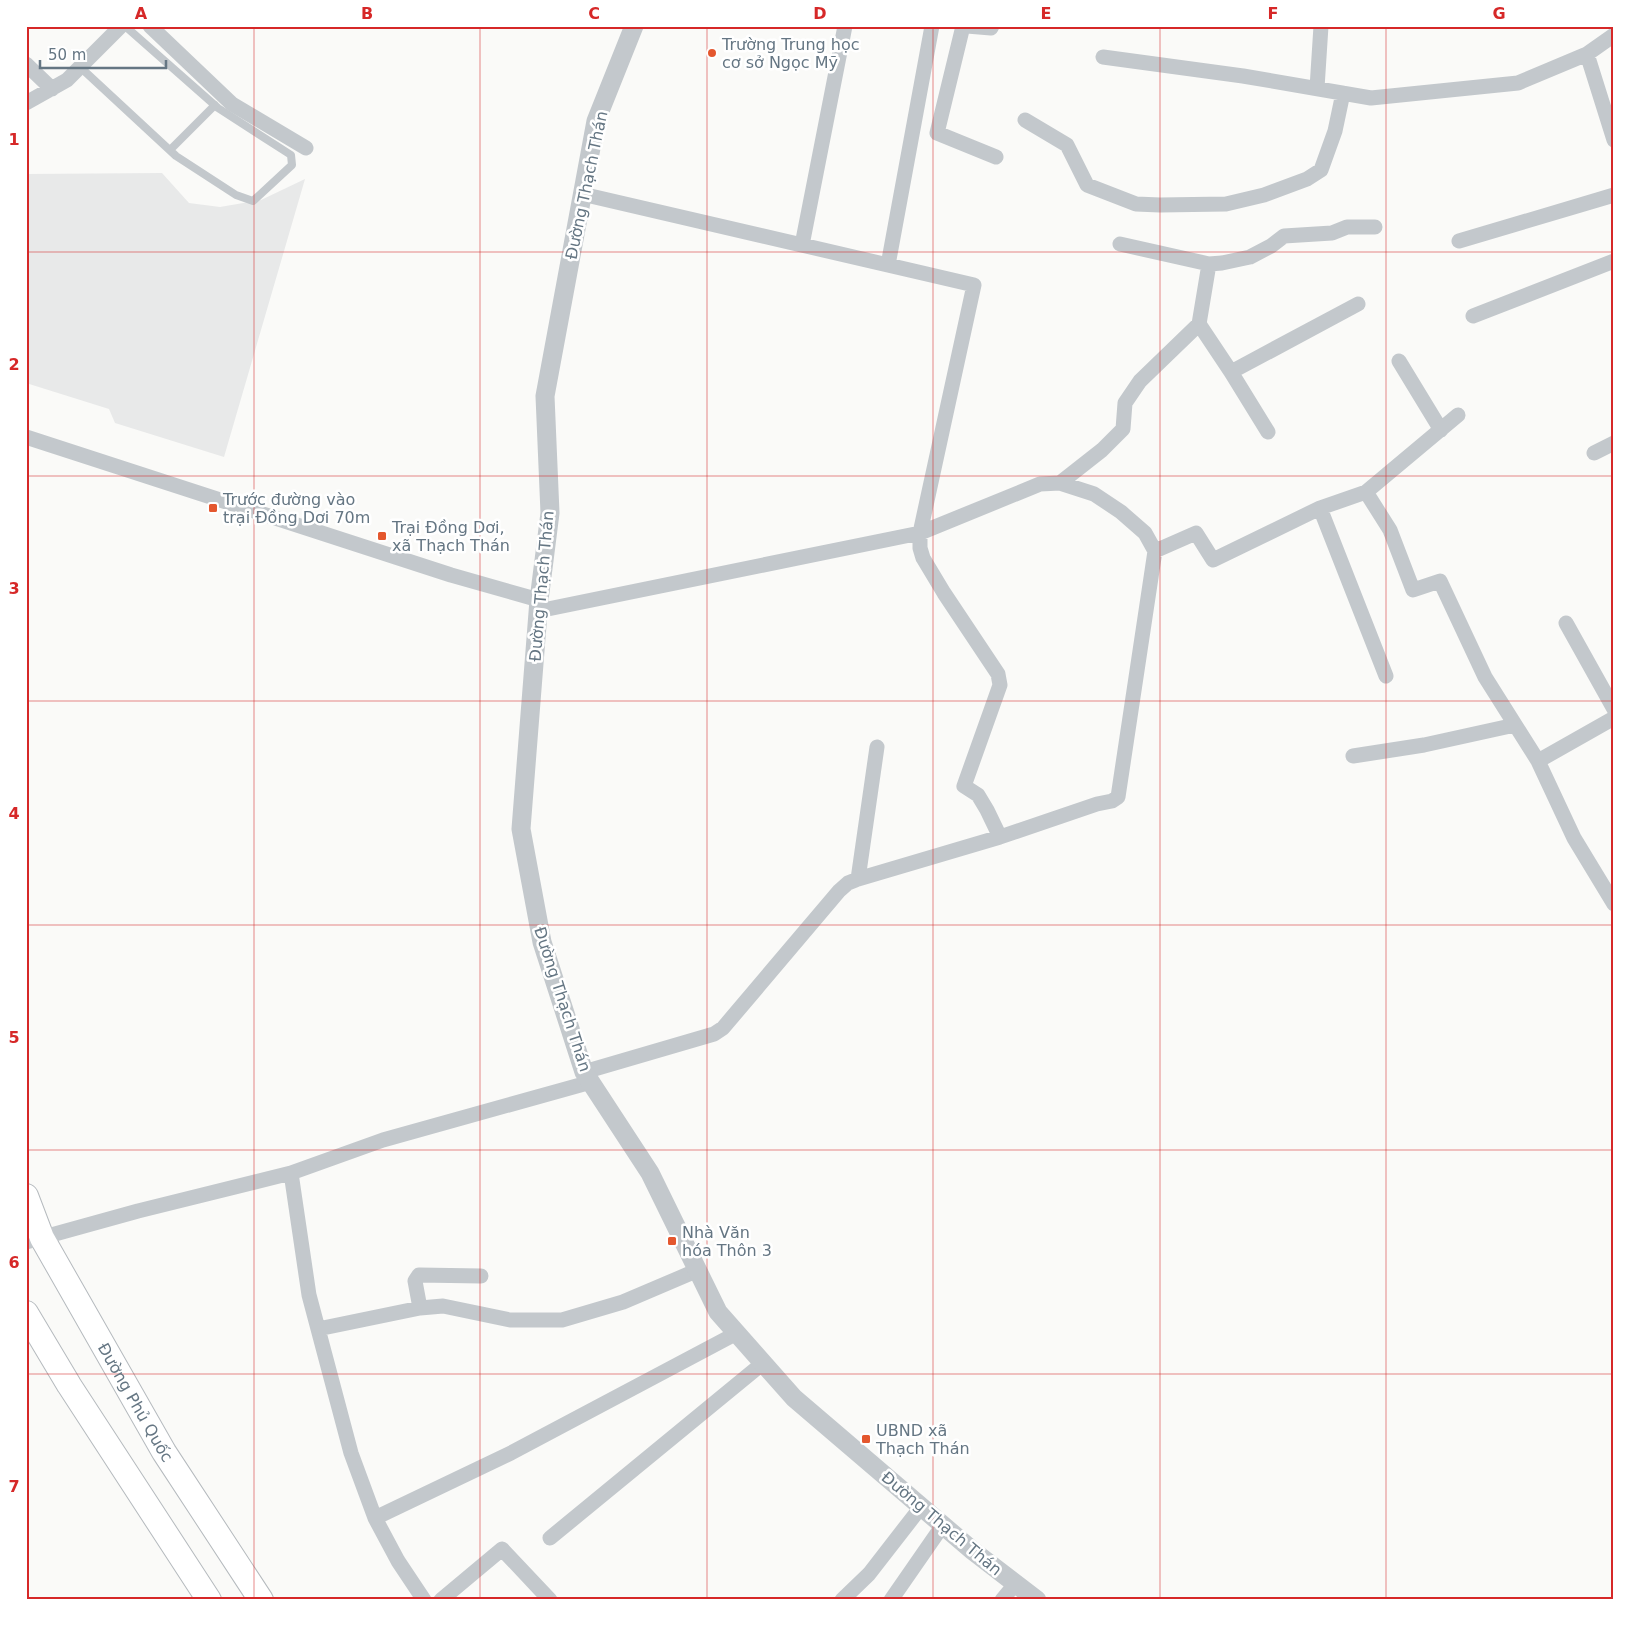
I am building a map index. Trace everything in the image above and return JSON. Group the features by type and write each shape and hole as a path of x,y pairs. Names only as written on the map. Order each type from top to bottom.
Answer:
{"main road":[{"name":"Đường Phủ Quốc","path":"26,1196 34,1240 164,1452 261,1600"},
{"path":"26,1313 69,1386 208,1600"}],"street":[{"path":"26,103 67,80 123,26"},
{"path":"150,26 232,104 306,148"},
{"name":"Đường Thạch Thán","path":"634,26 596,121 545,396 550,513 539,606 521,829 542,942 587,1077 650,1173 718,1312 794,1398 973,1551 1037,1600"},
{"path":"802,245 845,26"},
{"path":"888,265 932,26"},
{"path":"963,26 937,133 996,156"},
{"path":"968,26 991,28 992,26"},
{"path":"1317,88 1321,26"},
{"path":"1103,57 1317,88 1371,98 1518,83 1587,54 1614,34"},
{"path":"1587,54 1614,140"},
{"path":"26,64 52,89"},
{"path":"1025,120 1067,145 1088,185 1095,188 1136,204 1226,204 1264,195 1307,179 1321,170 1335,131 1343,93"},
{"path":"582,194 974,285 920,533 920,548 923,558 944,592 998,674 1000,685 964,786 978,796 988,810 1000,837"},
{"path":"1459,240 1614,195"},
{"path":"1120,244 1209,264 1250,257 1271,246 1284,236 1332,233 1347,227 1375,227"},
{"path":"1473,316 1614,261"},
{"path":"1060,483 1102,450 1123,429 1125,403 1140,380 1200,324 1209,264"},
{"path":"1231,372 1358,304"},
{"path":"1200,324 1268,432"},
{"path":"1399,361 1441,430"},
{"path":"1155,552 1196,532 1213,560 1320,508 1366,492 1458,415"},
{"path":"26,437 451,575 539,606 920,533 1040,484 1060,483 1094,494 1121,512 1145,533 1155,552 1118,797 1112,801 1088,807 1000,837 858,878 848,883 839,891 723,1028 714,1034 587,1077 383,1140 291,1173 138,1211 34,1240"},
{"path":"1594,453 1614,443"},
{"path":"1366,492 1390,530 1413,590 1440,581 1485,677 1538,761 1574,838 1614,904"},
{"path":"1320,508 1386,676"},
{"path":"1566,623 1614,709"},
{"path":"1538,761 1614,718"},
{"path":"1353,756 1424,745 1515,725"},
{"path":"858,878 876,747"},
{"path":"291,1173 310,1295 351,1454 375,1518 398,1561 424,1600"},
{"path":"318,1329 420,1308 443,1306 510,1320 562,1320 623,1302 698,1270"},
{"path":"420,1308 415,1281 419,1275 481,1276"},
{"path":"375,1518 511,1453 737,1333"},
{"path":"550,1538 763,1363"},
{"path":"842,1600 869,1574 921,1507"},
{"path":"891,1600 943,1525"},
{"path":"441,1600 502,1549 550,1600"},
{"path":"1002,1600 1016,1583"}],"lane":[{"path":"80,66 176,156 236,195 253,201 292,165 292,155 215,105 123,26"},
{"path":"170,150 215,105"}],"shaded area":[{"path":"162,173 189,203 220,207 261,200 305,179 224,457 115,423 109,409 26,383 26,174"}],"place":[{"name":"Trường Trung học cơ sở Ngọc Mỹ","path":"712,53"},
{"name":"Trước đường vào trại Đồng Dơi 70m","path":"213,508"},
{"name":"Trại Đồng Dơi, xã Thạch Thán","path":"382,536"},
{"name":"Nhà Văn hóa Thôn 3","path":"672,1241"},
{"name":"UBND xã Thạch Thán","path":"866,1439"}]}
